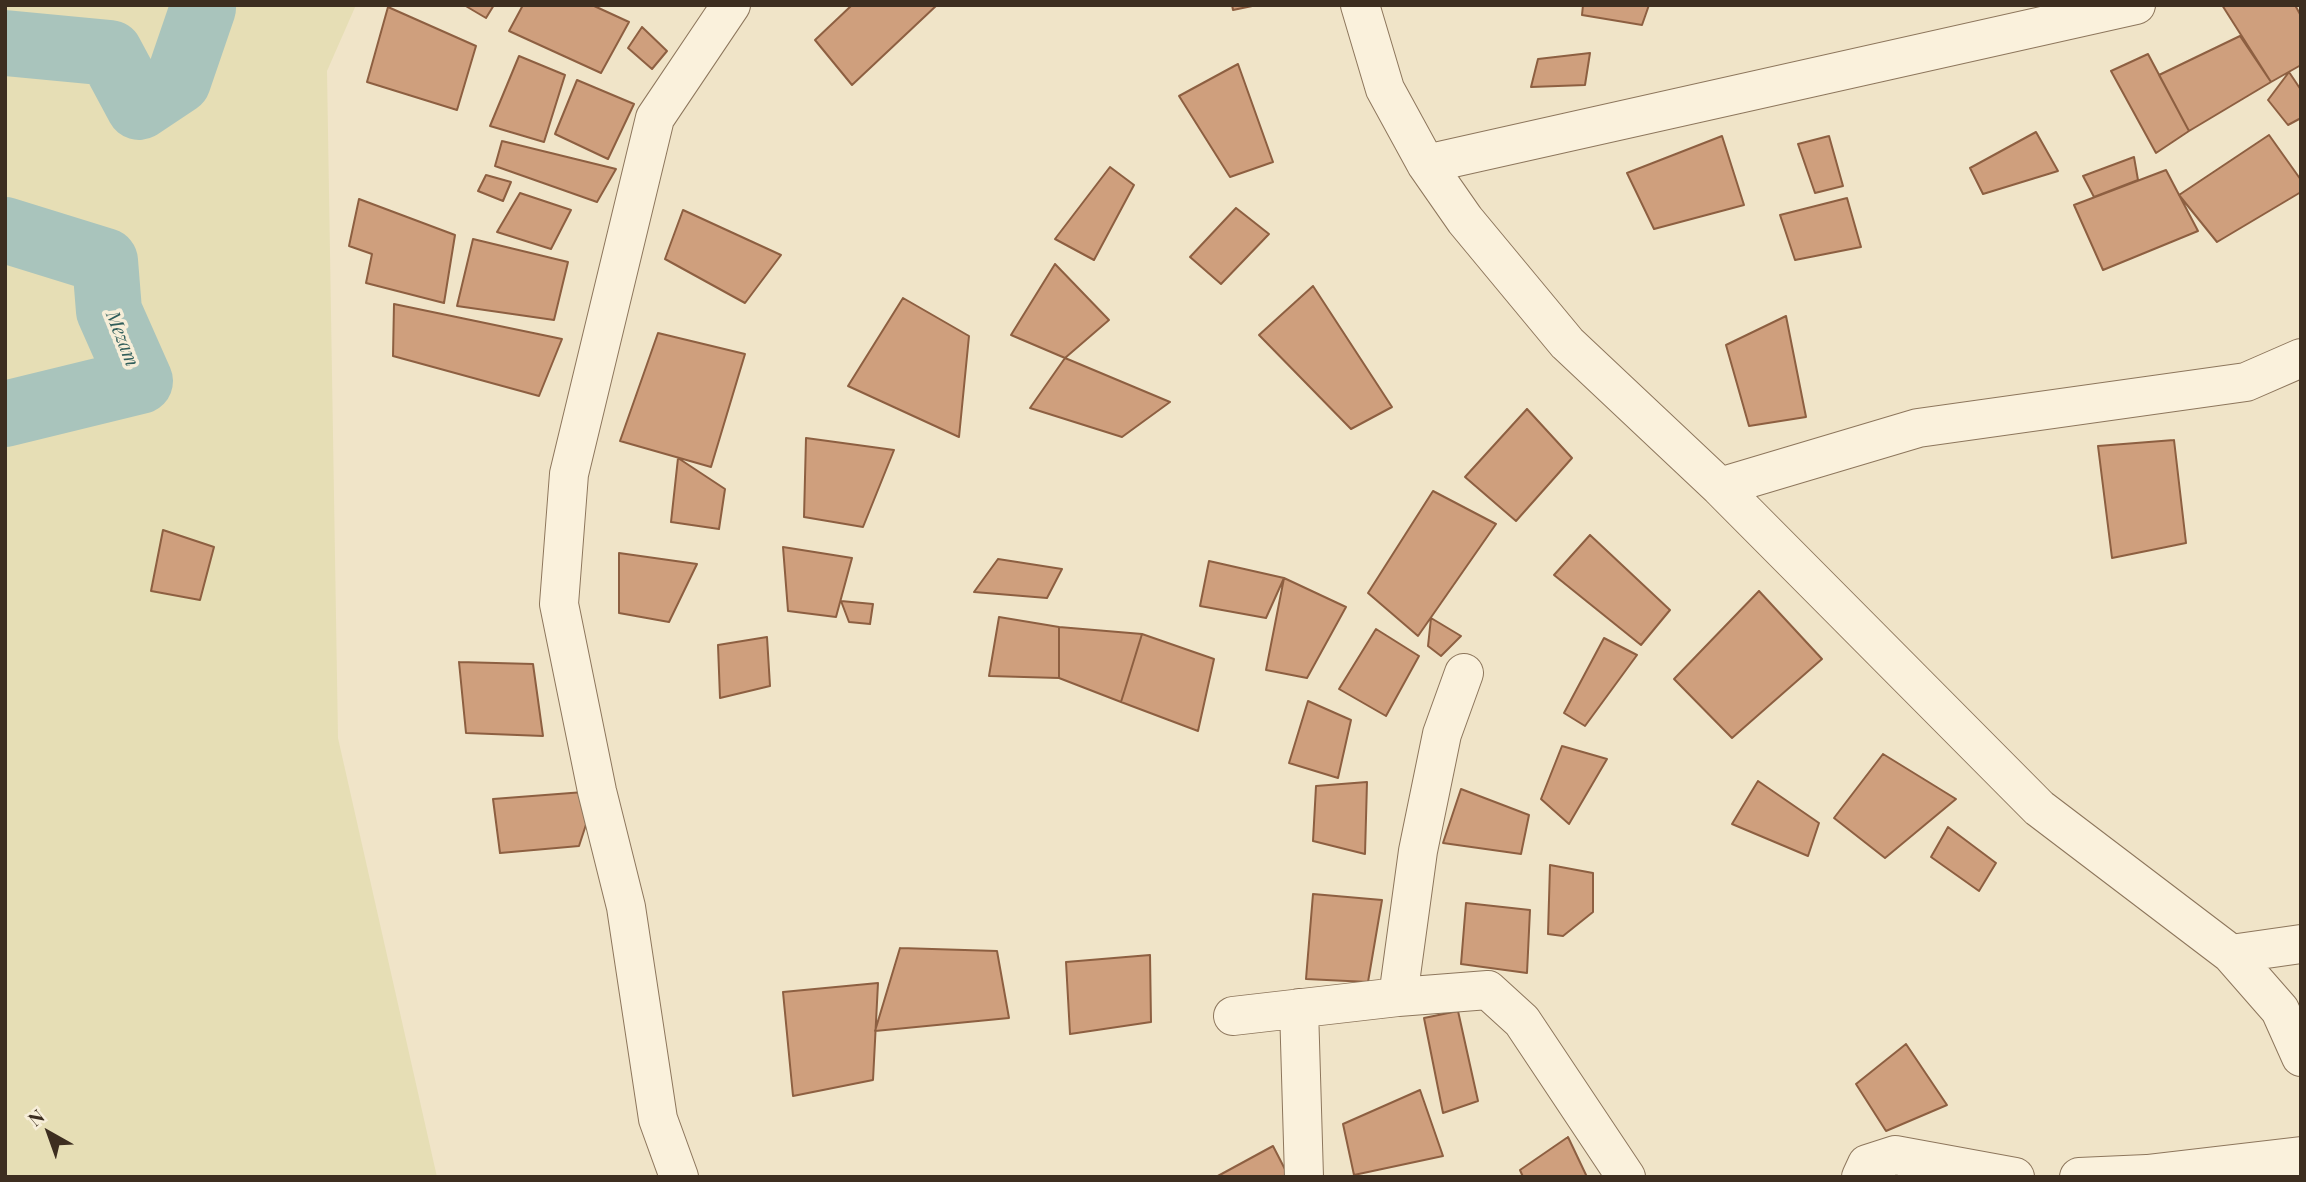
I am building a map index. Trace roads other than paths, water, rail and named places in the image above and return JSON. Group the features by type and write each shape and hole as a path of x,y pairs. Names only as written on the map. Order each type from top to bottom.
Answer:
{"street":[{"path":"680,1177 658,1119 626,906 597,791 559,604 569,474 655,118 731,5"},
{"path":"1360,5 1385,89 1426,164 1465,220 1567,344 1720,487 2039,808 2231,954 2280,1010 2301,1057"},
{"path":"1426,164 2136,5"},
{"path":"1720,487 1918,428 2246,382 2301,358"},
{"path":"1398,997 1421,838 1442,734 1464,673"},
{"path":"2231,954 2301,944"},
{"path":"1233,1016 1398,997 1488,990 1522,1021 1626,1177"},
{"path":"1299,1008 1304,1177"},
{"path":"1861,1177 1867,1164 1895,1155 2015,1177"},
{"path":"2079,1177 2147,1174 2301,1156"}],"waterway":[{"name":"Mezam","path":"5,43 110,53 139,107 178,81 202,5"},
{"name":"Mezam","path":"5,230 105,261 109,311 140,381 5,414"}]}
